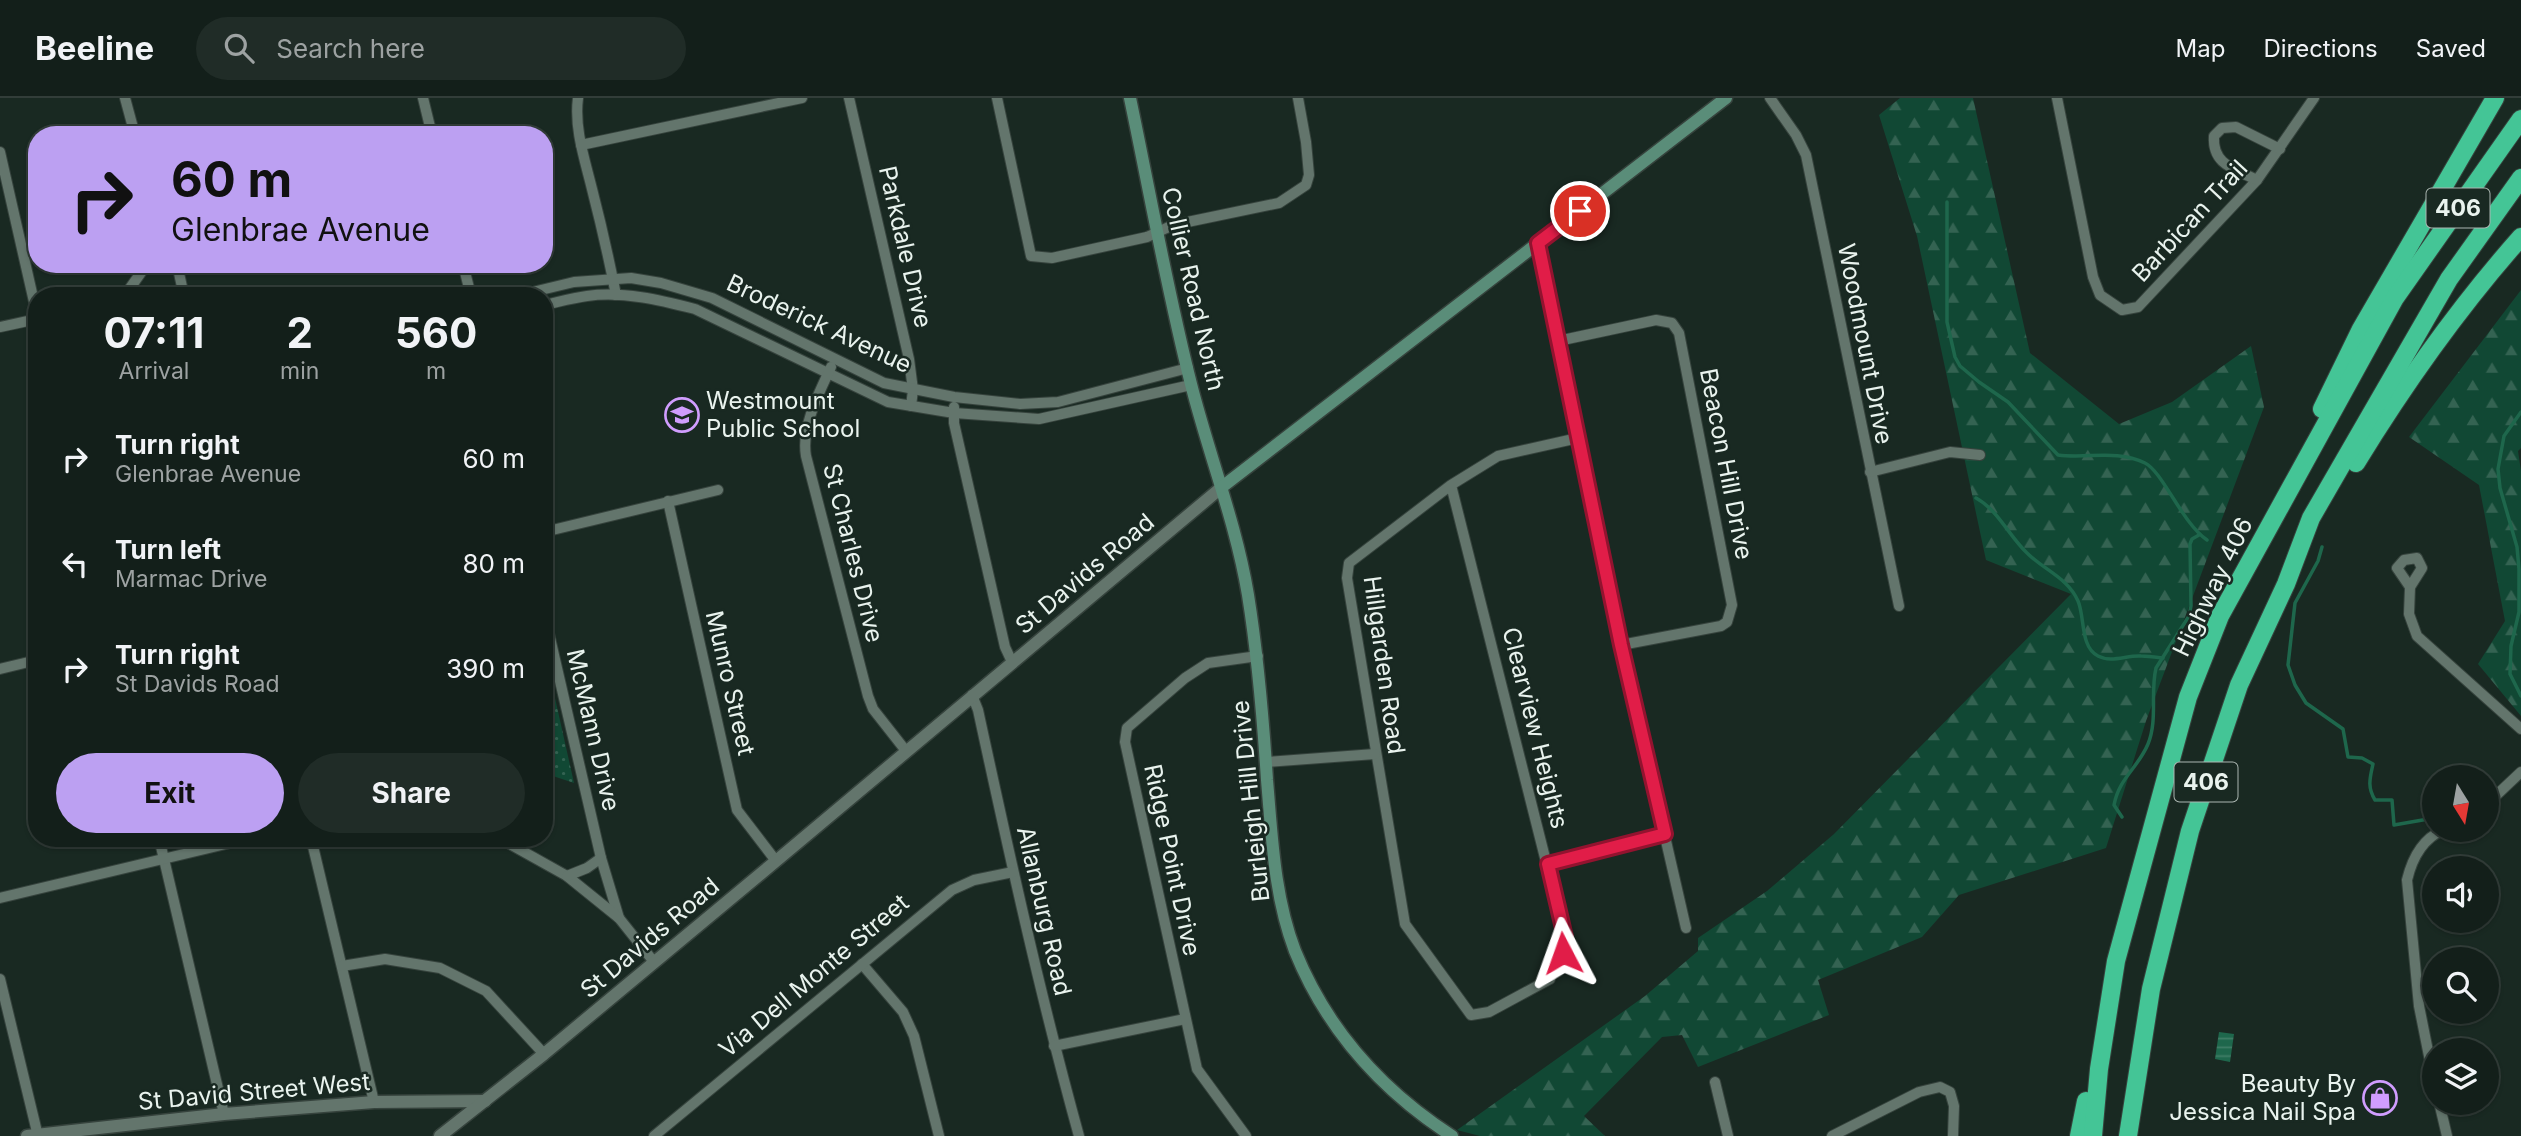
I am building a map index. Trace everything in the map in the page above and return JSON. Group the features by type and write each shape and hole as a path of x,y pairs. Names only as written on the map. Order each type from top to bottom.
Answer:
{"highway":[{"path":"2220,616 2361,329 2495,98"},
{"name":"Highway 406","path":"2093,1136 2099,1069 2116,961 2188,697 2220,616 2395,298 2521,119"},
{"name":"406","path":"2128,1136 2151,989 2190,831 2239,685 2286,584 2311,518 2449,279 2521,178"},
{"path":"2286,584 2389,410 2432,349 2521,237"},
{"path":"2080,1136 2116,961"},
{"path":"2140,1136 2151,989"}],"main road":[{"name":"Collier Road North","path":"1130,98 1191,384 1222,486"},
{"name":"St Davids Road","path":"1222,486 1726,98"},
{"name":"Burleigh Hill Drive","path":"1222,486 1241,557 1258,656 1274,867 1294,948 1337,1029 1368,1067 1397,1097 1452,1136"}],"street":[{"path":"125,98 133,126"},
{"path":"423,98 430,126"},
{"path":"578,98 576,108 581,145 615,295"},
{"path":"581,145 802,98"},
{"name":"Parkdale Drive","path":"849,98 909,359 913,390 911,406"},
{"path":"997,98 1031,256 1052,258 1146,237 1173,225 1279,203 1306,185 1309,175 1298,98"},
{"name":"Woodmount Drive","path":"1770,98 1796,135 1806,155 1899,606"},
{"name":"Barbican Trail","path":"2057,98 2093,277 2100,295 2122,310 2138,307 2257,180 2314,98"},
{"path":"2257,180 2221,161 2213,150 2214,136 2222,128 2236,127 2280,149"},
{"path":"0,152 30,287"},
{"path":"1538,243 1621,645 1686,928"},
{"name":"Broderick Avenue","path":"553,287 574,282 612,279 652,281 712,298 884,383 954,397 1048,404 1188,368"},
{"name":"Broderick Avenue","path":"553,303 589,296 615,295 652,299 695,309 888,402 954,413 1039,419 1191,384"},
{"path":"0,327 28,319"},
{"name":"Beacon Hill Drive","path":"1558,341 1656,320 1672,323 1679,333 1732,605 1727,622 1721,626 1621,645"},
{"name":"St Charles Drive","path":"835,358 806,429 806,456 868,696 873,709 906,751"},
{"path":"954,397 954,423 1005,647 1012,662"},
{"name":"Hillgarden Road","path":"1550,979 1489,1012 1471,1015 1405,925 1347,578 1349,564 1451,485 1498,456 1578,438"},
{"path":"1870,472 1950,452 1980,455"},
{"name":"Clearview Heights","path":"1451,485 1565,937 1563,953 1553,965 1550,979"},
{"name":"St Davids Road","path":"440,1136 544,1054 776,862 1222,486"},
{"path":"553,530 718,490"},
{"name":"Munro Street","path":"668,501 737,810 776,862"},
{"path":"2410,587 2409,614 2417,636 2521,729"},
{"name":"McMann Drive","path":"553,651 601,858 619,918"},
{"name":"Ridge Point Drive","path":"1247,1136 1199,1073 1125,742 1127,728 1185,678 1209,663 1258,656"},
{"path":"0,669 28,662"},
{"name":"Allanburg Road","path":"972,695 978,710 1054,1046 1079,1136"},
{"path":"1266,762 1376,754"},
{"path":"2499,793 2521,772"},
{"path":"1548,864 1665,834"},
{"path":"2425,1038 2419,1006 2407,880 2410,867 2421,846 2426,842"},
{"path":"161,847 224,1114"},
{"path":"0,898 214,847"},
{"path":"313,847 374,1102"},
{"path":"515,847 567,876 619,918 654,962"},
{"path":"567,876 587,868 601,858"},
{"name":"Via Dell Monte Street","path":"654,1136 952,890 974,880 1013,872"},
{"path":"342,966 384,959 440,968 486,991 544,1054"},
{"path":"862,964 902,1012 914,1036 939,1136"},
{"path":"0,979 34,1135"},
{"path":"1054,1046 1185,1019"},
{"path":"1715,1082 1728,1136"},
{"path":"1832,1136 1919,1092 1940,1087 1950,1092 1954,1107 1953,1136"},
{"name":"St David Street West","path":"34,1135 224,1114 374,1102 485,1101"},
{"path":"2442,1115 2447,1136"}],"green space":[{"path":"1900,98 1973,98 2030,353 2119,424 2172,402 2251,346 2264,407 2146,721 2106,848 1959,895 1922,937 1818,980 1829,1015 1698,1067 1682,1035 1662,1037 1584,1116 1605,1136 1480,1136 1457,1130 1645,996 1698,951 1698,938 1767,891 1834,834 2071,594 1986,560 1917,236 1879,115"},
{"path":"2521,290 2521,448 2518,451 2521,471 2521,716 2478,664 2505,621 2479,485 2409,437"},
{"path":"553,689 574,783 553,776"}],"shaded area":[{"path":"2219,1032 2234,1034 2230,1062 2215,1059"}],"waterway":[{"path":"1947,202 1947,322 1955,357 1960,366 2008,402 2058,455 2123,456 2145,463 2159,476 2189,522 2207,540"},
{"path":"2521,412 2504,436 2498,469 2500,488 2517,547 2519,612 2511,646 2510,674 2521,696"},
{"path":"1976,498 1991,509 2027,553 2062,580 2074,593 2092,652 2108,659 2136,656 2163,658"},
{"path":"2122,817 2114,805 2116,796 2144,752 2151,735 2156,668 2189,616 2190,544 2192,539 2199,535"},
{"path":"2322,547 2318,561 2295,603 2288,665 2295,685 2306,703 2343,729 2348,757 2362,758 2373,764 2371,791 2375,800 2392,800 2394,825 2422,820"}],"place":[{"name":"Westmount Public School","path":"682,415"},
{"name":"Beauty By Jessica Nail Spa","path":"2380,1098"}],"route":[{"path":"1563,953 1565,937 1548,864 1665,834 1621,645 1538,243 1580,211"}]}
